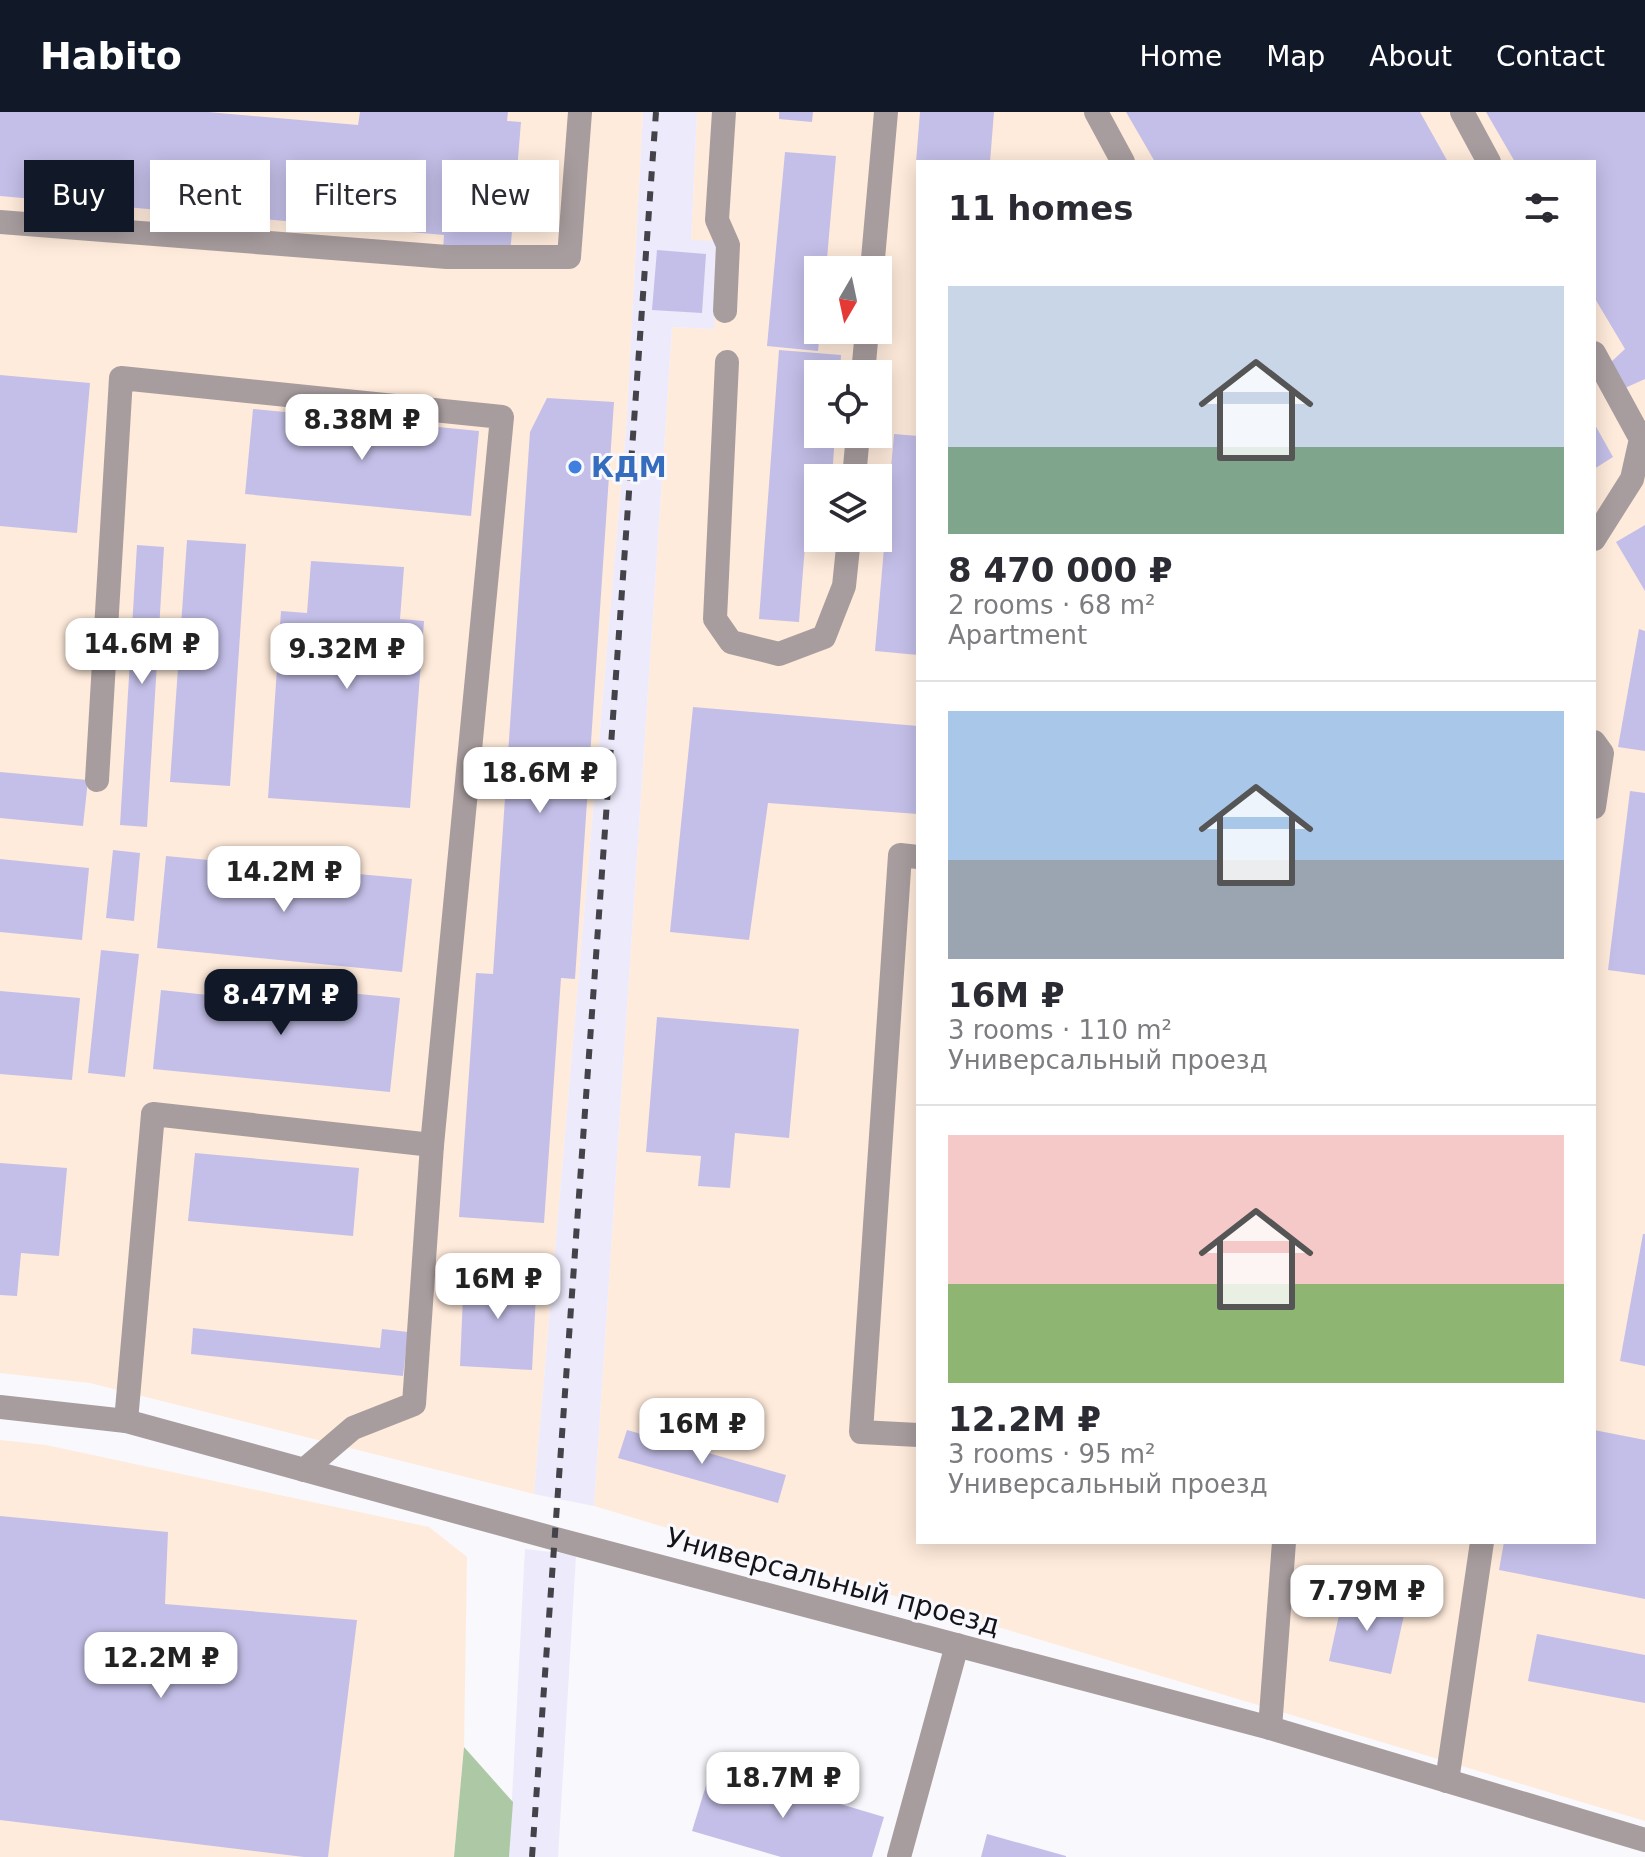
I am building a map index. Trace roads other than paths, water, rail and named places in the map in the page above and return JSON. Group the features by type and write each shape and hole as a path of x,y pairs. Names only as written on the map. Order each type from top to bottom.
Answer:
{"street":[{"path":"0,222 447,257 569,257 580,112"},
{"path":"724,112 717,220 728,245 725,311"},
{"path":"873,256 886,112"},
{"path":"1096,112 1122,160"},
{"path":"1462,112 1488,160"},
{"path":"1596,357 1641,439 1638,476 1596,536"},
{"path":"727,362 715,619 731,642 779,654 824,637 844,586 848,552"},
{"path":"97,780 121,378 502,417 432,1145 414,1404 353,1428 304,1470"},
{"path":"1596,745 1602,753 1596,794"},
{"path":"916,857 900,855 861,1432 916,1435"},
{"path":"126,1421 153,1114 432,1145"},
{"name":"Универсальный проезд","path":"0,1407 126,1421 1270,1728 1645,1840"},
{"path":"1270,1728 1284,1544"},
{"path":"1447,1781 1482,1544"},
{"path":"899,1857 957,1645"}],"railway":[{"path":"532,1857 656,112"}],"place":[{"name":"КДМ","path":"575,467"}]}
